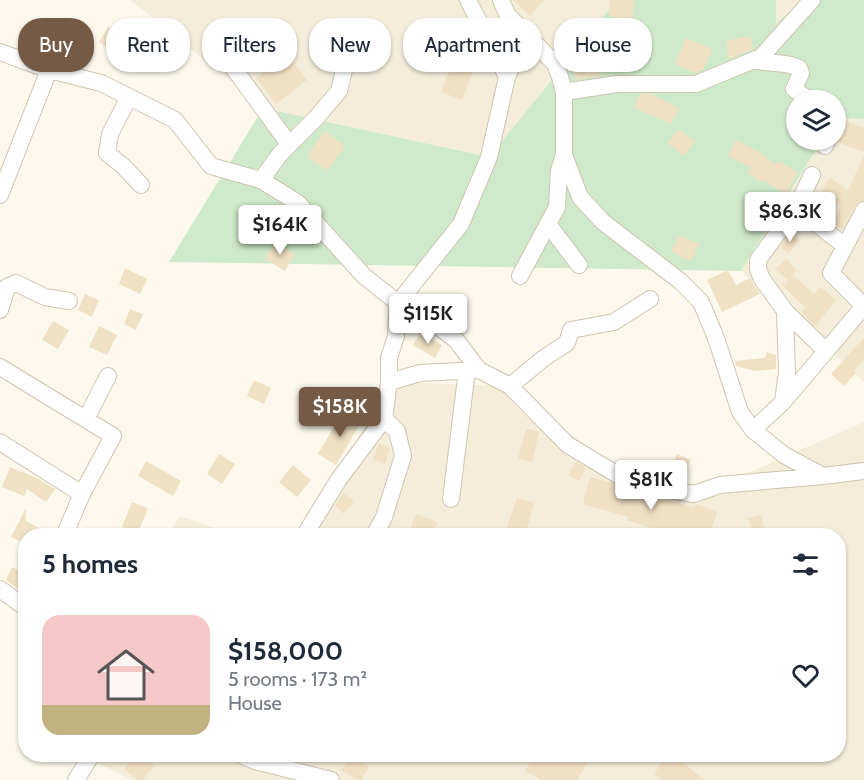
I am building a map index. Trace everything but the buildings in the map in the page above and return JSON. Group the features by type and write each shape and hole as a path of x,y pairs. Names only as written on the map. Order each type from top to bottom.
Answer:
{"street":[{"path":"468,0 507,77"},
{"path":"501,0 511,18"},
{"path":"564,92 617,84 696,84 761,57 812,0"},
{"path":"520,276 556,207 559,171 564,155 564,92 555,64 542,51"},
{"path":"0,52 18,59"},
{"path":"755,60 784,62 799,68 801,73 795,90"},
{"path":"0,195 48,72"},
{"path":"57,72 101,83 175,120 211,166 261,180 298,203 364,276 398,303 435,324 456,340 473,370 451,499"},
{"path":"236,72 289,144"},
{"path":"261,180 289,144 339,91 344,72"},
{"path":"309,528 339,479 384,419 389,382 389,358 396,336 398,303 461,224 489,157 509,72"},
{"path":"129,97 110,134 107,153 141,185"},
{"path":"564,155 580,197 603,222 680,281 701,302 713,328 740,412 753,430 784,455 823,476"},
{"path":"812,175 796,208 758,260 758,269 762,279 785,311 826,351"},
{"path":"796,208 845,246"},
{"path":"753,430 783,402 864,306 831,273 864,210"},
{"path":"548,224 579,265"},
{"path":"0,310 7,287 16,283 45,297 69,301"},
{"path":"510,386 544,358 567,343 571,330 614,322 650,299"},
{"path":"783,402 787,372 785,311"},
{"path":"0,367 113,436 82,494 67,528"},
{"path":"389,382 420,373 473,370 510,386 568,445 633,484 694,494 720,485 864,471"},
{"path":"86,419 108,376"},
{"path":"378,528 384,517 403,456 397,431 384,419"},
{"path":"0,442 82,494"},
{"path":"0,590 18,602"},
{"path":"76,780 87,762"},
{"path":"271,762 331,780"}],"shaded area":[{"path":"131,0 617,0 602,18 554,18 554,72 558,72 489,157 263,108 219,72 297,72 297,18 202,18 202,58 190,48 190,18 153,18"},
{"path":"776,0 807,0 776,24"},
{"path":"846,118 864,119 864,382 741,271 816,150 846,150"},
{"path":"389,382 510,386 633,484 720,485 864,422 864,780 131,780 96,762 846,762 846,528 307,528"},
{"path":"180,516 215,528 172,528"}],"green space":[{"path":"617,0 776,0 776,23 807,0 864,0 864,119 846,118 846,90 786,90 786,150 816,150 741,271 169,262 263,108 489,157 558,72 652,72 652,18 602,18"}]}
